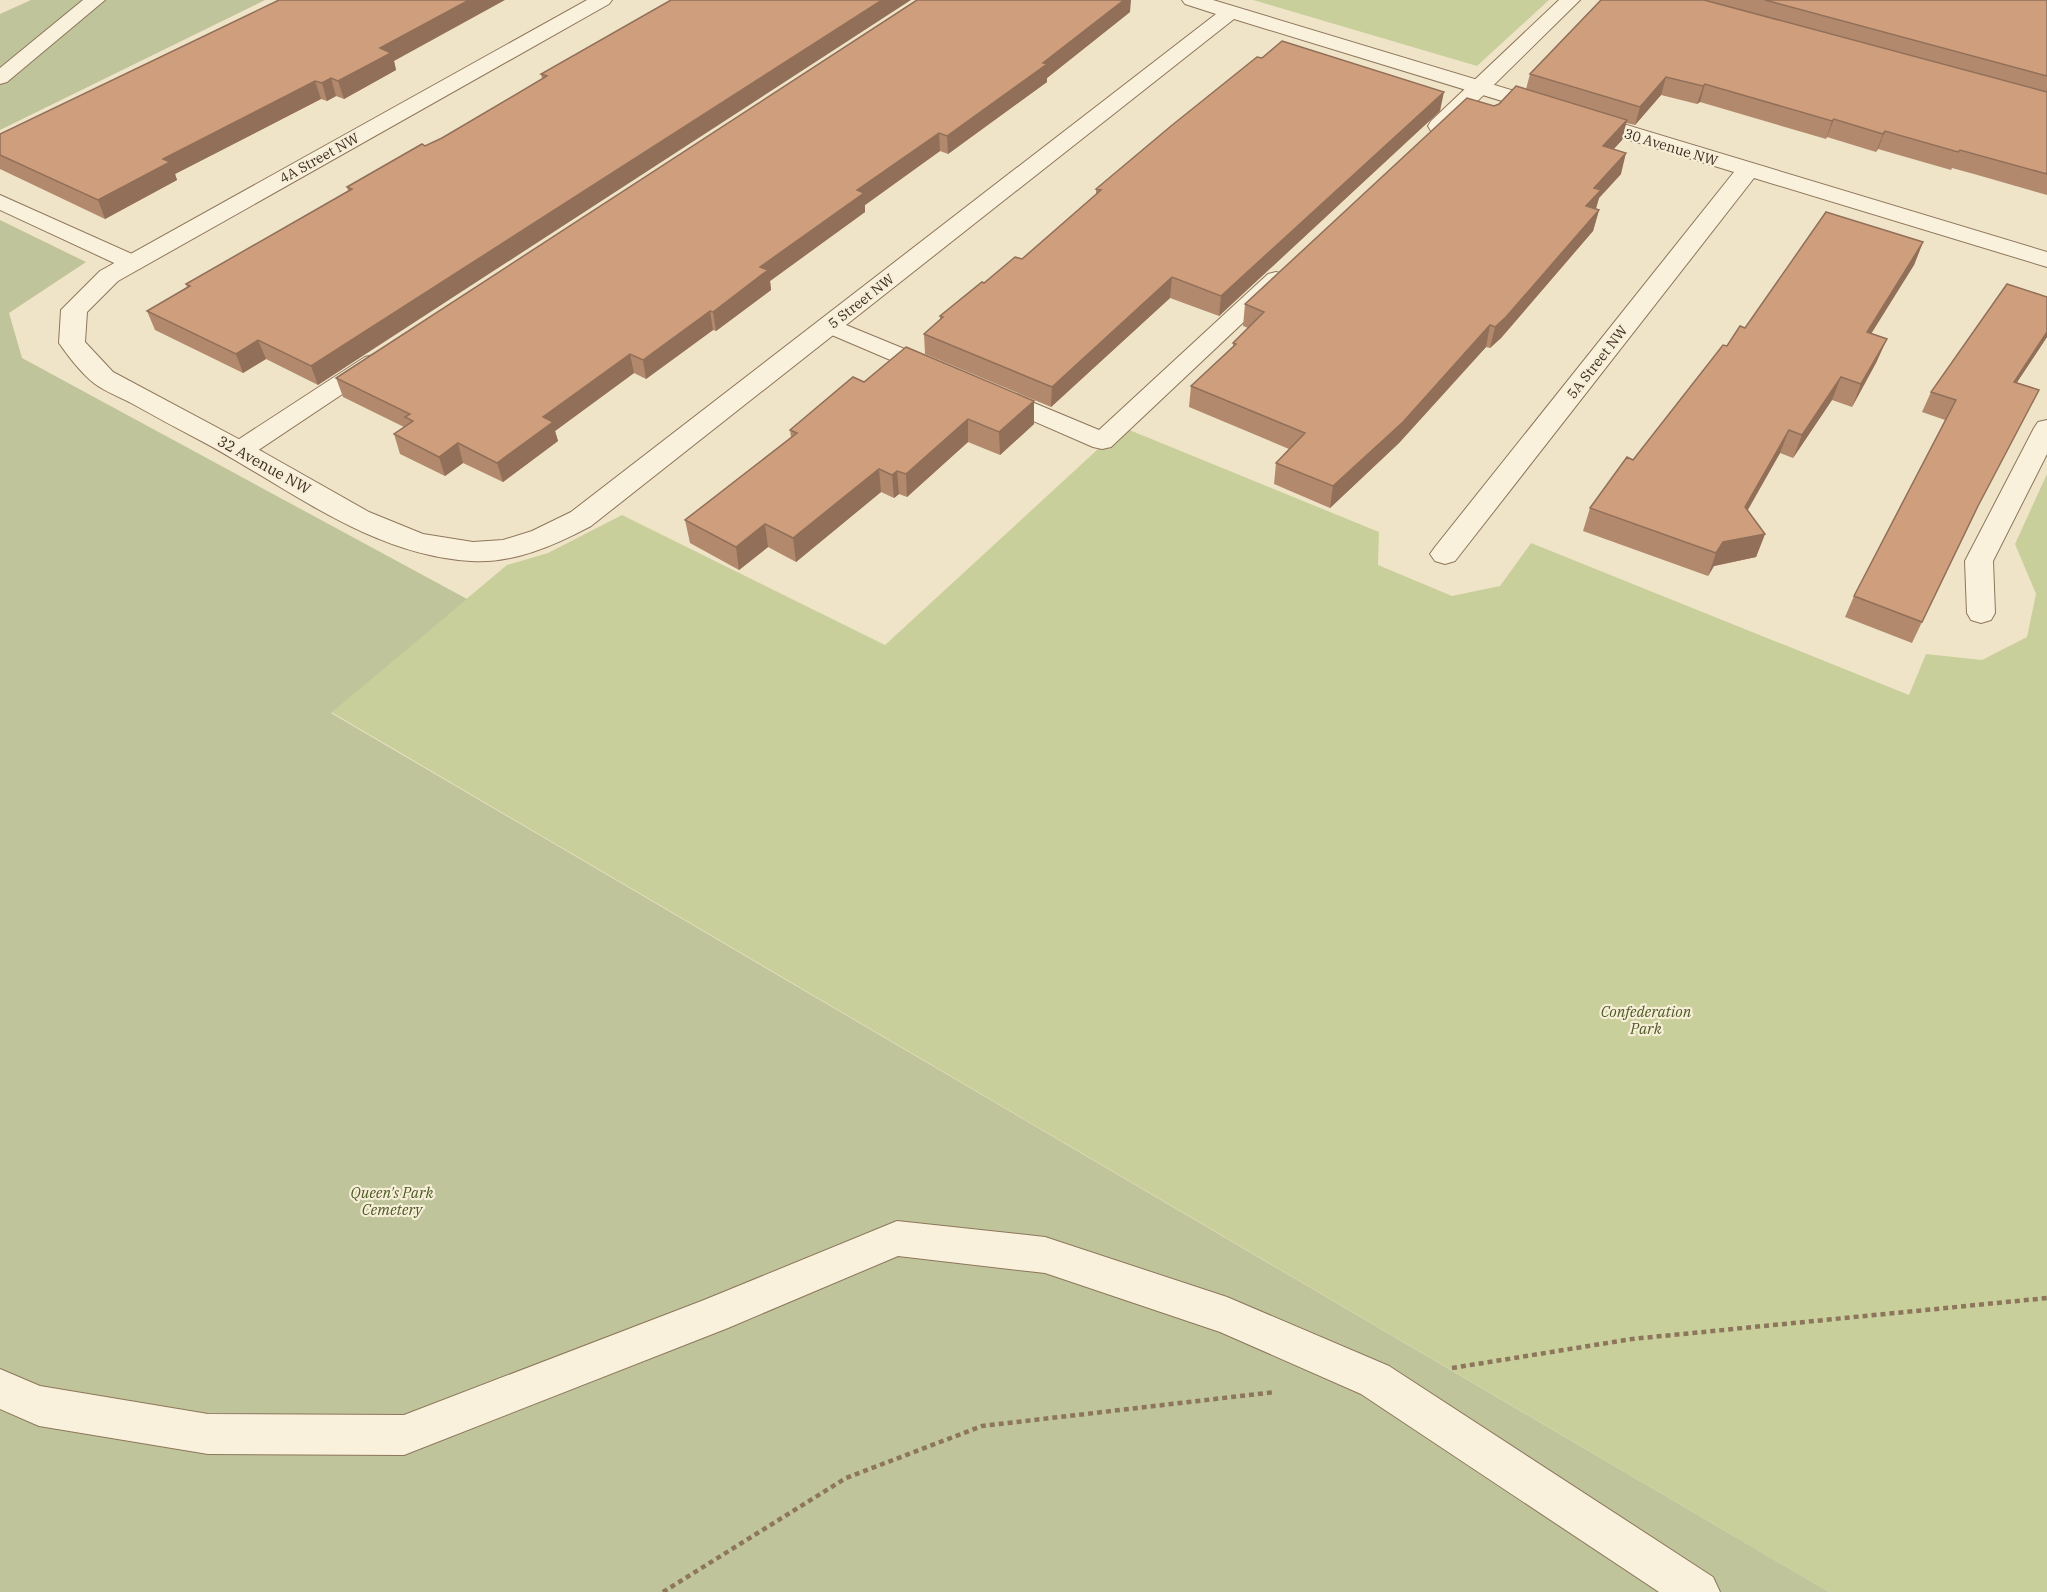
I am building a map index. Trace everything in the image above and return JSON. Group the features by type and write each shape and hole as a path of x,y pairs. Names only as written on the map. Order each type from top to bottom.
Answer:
{"street":[{"name":"4A Street NW","path":"72,344 74,309 109,276 602,0"},
{"name":"30 Avenue NW","path":"1192,0 2047,260"},
{"name":"5 Street NW","path":"473,552 507,548 542,540 581,519 1231,12"},
{"name":"5A Street NW","path":"1445,554 1748,170"},
{"name":"32 Avenue NW","path":"72,344 104,378 376,527 427,545 473,552"}],"lane":[{"path":"0,78 95,0"},
{"path":"1423,141 1570,0"},
{"path":"0,202 133,263"},
{"path":"829,326 1102,441 1293,263"},
{"path":"239,451 389,353"},
{"path":"1981,613 1980,561 2047,428"},
{"path":"0,1389 39,1406 208,1434 404,1435 714,1315 897,1238 988,1248 1045,1255 1227,1316 1375,1380 1698,1592"}],"green space":[{"path":"31,0 265,0 0,130 0,14"},
{"path":"1253,0 1549,0 1477,66"},
{"name":"Queen's Park Cemetery","path":"0,220 86,262 9,313 22,358 467,599 331,713 1829,1592 0,1592"},
{"name":"Confederation Park","path":"1122,427 1379,532 1378,565 1452,596 1500,586 1531,543 1909,695 1926,654 1982,660 2027,637 2036,594 2015,544 2047,474 2047,1592 1829,1592 331,712 507,565 548,553 622,515 885,645"}],"building":[{"path":"279,0 469,0 380,48 391,53 338,81 331,78 322,83 315,81 163,159 170,162 98,200 0,155 0,134"},
{"path":"671,0 882,0 311,366 258,340 236,354 147,311 190,286 186,284 352,189 347,187 422,144 425,146 442,138 547,76 541,74"},
{"path":"917,0 1124,0 1043,63 1047,64 947,136 939,133 857,190 864,193 760,267 768,270 713,312 710,311 643,360 630,354 543,417 553,422 497,463 458,443 439,457 394,434 413,421 405,417 410,414 336,378"},
{"path":"1601,0 1704,0 2047,92 2047,174 1885,131 1883,134 1834,119 1832,121 1705,84 1703,86 1666,77 1640,107 1530,74"},
{"path":"1765,0 2047,0 2047,76"},
{"path":"1282,41 1444,92 1221,296 1172,277 1052,387 924,334 943,317 940,316 982,282 984,283 1015,257 1022,259 1101,190 1096,189 1171,126 1257,57 1262,58"},
{"path":"1516,86 1627,120 1603,146 1626,153 1594,188 1601,190 1586,206 1599,210 1506,317 1495,327 1490,325 1403,422 1333,486 1276,463 1305,433 1191,386 1236,344 1233,343 1264,312 1245,304 1467,98 1494,106 1499,104"},
{"path":"1826,212 1923,242 1867,332 1887,339 1861,384 1841,377 1802,435 1789,430 1745,507 1765,534 1723,542 1716,553 1590,508 1627,457 1633,460 1723,345 1727,346 1740,326 1745,328"},
{"path":"2007,284 2047,297 2047,332 2014,382 2039,390 1978,506 1922,622 1854,596 1956,400 1931,392"},
{"path":"906,347 1034,401 999,432 968,419 906,474 897,471 892,475 879,469 793,538 765,524 736,547 685,520 797,433 790,430 853,377 864,382"}]}
